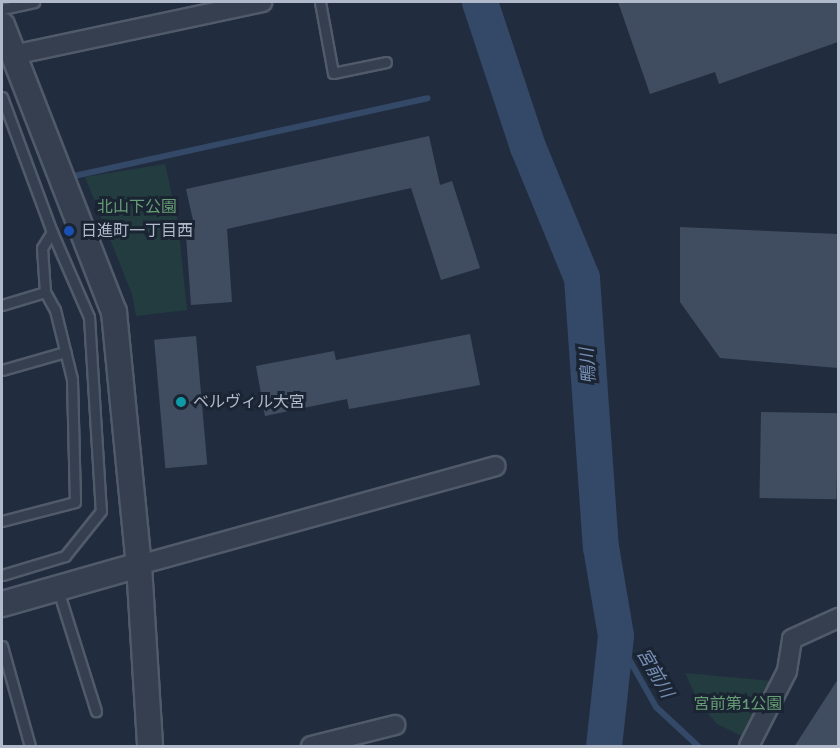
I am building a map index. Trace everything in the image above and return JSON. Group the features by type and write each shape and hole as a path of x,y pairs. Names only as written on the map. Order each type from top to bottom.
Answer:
{"street":[{"path":"14,55 262,2"},
{"path":"2,25 114,312 140,565 150,747"},
{"path":"2,603 496,466"},
{"path":"749,747 787,671 792,639 838,618"},
{"path":"311,747 341,743 395,725"}],"lane":[{"path":"2,9 34,2"},
{"path":"320,2 333,72 386,62"},
{"path":"2,97 52,232 89,317 101,511 65,556 2,574"},
{"path":"2,521 75,502 72,379 55,310 45,292 42,248 52,232"},
{"path":"2,305 45,292"},
{"path":"2,370 65,352"},
{"path":"57,588 96,711"},
{"path":"2,646 30,747"}],"green space":[{"name":"北山下公園","path":"165,164 178,222 187,310 136,316 132,294 85,177"},
{"name":"宮前第1公園","path":"685,673 782,682 748,739 717,724 699,703"}],"building":[{"path":"618,2 838,2 838,42 719,84 715,72 650,94"},
{"path":"429,136 440,185 452,181 480,268 441,280 411,188 227,229 232,302 191,305 185,221 193,220 186,189"},
{"path":"680,227 838,234 838,368 720,358 680,302"},
{"path":"470,334 480,385 349,409 347,399 265,416 256,366 334,351 336,360"},
{"name":"ベルヴィル大宮","path":"196,336 207,465 165,468 154,340"},
{"path":"761,412 838,413 836,499 759,498"},
{"path":"838,679 838,747 794,747"}],"waterway":[{"name":"鴨川","path":"480,2 528,147 582,278 601,547 616,636 604,746"},
{"path":"74,176 428,98"},
{"name":"宮前川","path":"616,636 656,707 698,746"}],"place":[{"name":"日進町一丁目西","path":"69,231"},
{"name":"ベルヴィル大宮","path":"181,402"}]}
